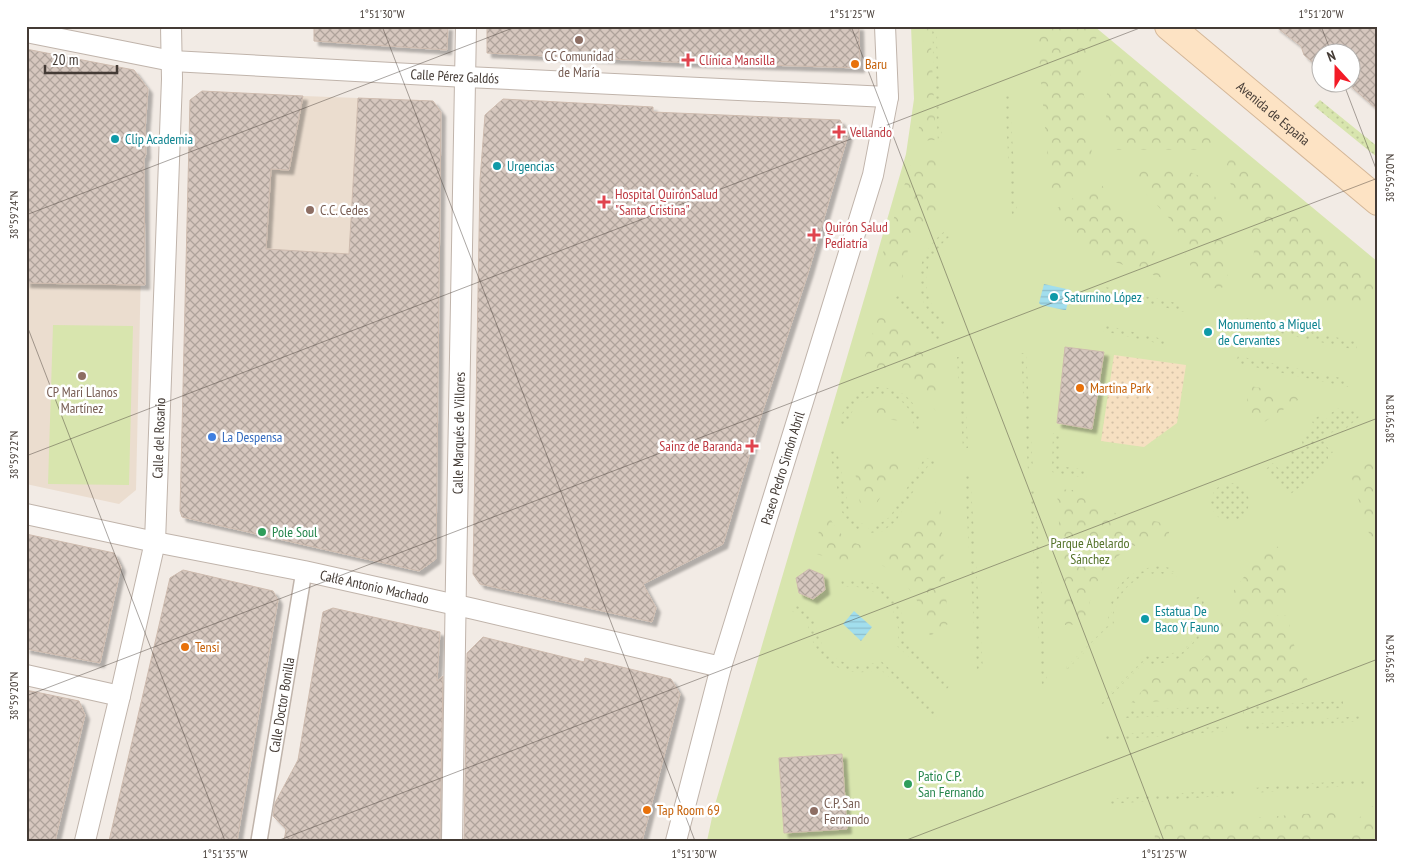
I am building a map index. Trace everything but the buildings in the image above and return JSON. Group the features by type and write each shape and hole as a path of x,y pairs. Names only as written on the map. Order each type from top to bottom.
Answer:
{"main road":[{"name":"Avenida de España","path":"1170,26 1378,200"}],"street":[{"name":"Calle del Rosario","path":"85,841 155,542 172,61 171,26"},
{"name":"Calle Marqués de Villores","path":"452,841 466,26"},
{"name":"Paseo Pedro Simón Abril","path":"676,841 721,667 873,175 888,96 885,26"},
{"name":"Calle Pérez Galdós","path":"26,32 172,61 466,77 888,96"},
{"name":"Calle Antonio Machado","path":"26,514 155,542 304,571 721,667"},
{"name":"Calle Doctor Bonilla","path":"259,841 304,571"},
{"path":"26,676 120,696"}],"shaded area":[{"name":"C.C. Cedes","path":"303,96 358,98 349,254 266,249 271,169 289,170"},
{"name":"CP Mari Llanos Martínez","path":"26,145 141,268 136,490 119,504 26,484"}],"green space":[{"name":"Parque Abelardo Sánchez","path":"911,26 1094,26 1378,262 1378,841 707,841 714,808 906,154 914,99"},
{"path":"923,26 930,26 936,140 916,141 925,99"},
{"path":"932,26 936,26 942,141 938,142"},
{"path":"1036,26 1085,26 1097,37 1080,66 1094,168 1051,194"},
{"path":"1116,55 1214,141 1201,150 1117,150 1111,138 1106,115 1107,92"},
{"path":"1004,89 1009,89 1017,214 1012,215"},
{"path":"1320,100 1378,147 1378,158 1314,106"},
{"path":"914,155 936,155 938,223 911,235 902,279 880,262"},
{"path":"1231,155 1378,281 1378,300 1325,306 1283,295 1252,291 1254,251 1249,220 1224,171"},
{"path":"1127,170 1186,170 1201,177 1211,186 1225,230 1228,274 1222,288 1201,289 1177,229 1134,181"},
{"path":"1099,182 1149,240 1168,280 1103,258 1054,210"},
{"path":"945,231 949,237 932,257 926,279 927,291 931,302 937,313 946,323 942,328 932,317 925,304 920,292 919,279 926,253"},
{"path":"1101,286 1185,305 1184,312 1100,292"},
{"path":"899,294 942,338 937,343 894,299"},
{"path":"881,309 914,342 938,359 937,412 899,369 861,368"},
{"path":"1246,318 1358,342 1356,350 1245,325"},
{"path":"53,325 133,326 129,485 48,484"},
{"path":"1104,325 1171,341 1170,346 1103,331"},
{"path":"1021,353 1026,353 1033,470 1028,470"},
{"path":"1238,356 1350,380 1348,387 1236,363"},
{"path":"957,357 963,357 968,448 963,448"},
{"path":"1245,385 1304,396 1252,430"},
{"path":"876,387 894,390 909,398 918,412 921,431 914,430 912,416 905,405 896,398 884,395 872,396 861,401 853,411 847,426 839,425 844,411 851,400 862,392"},
{"path":"873,403 888,403 899,412 901,421 862,416 865,409"},
{"path":"1343,407 1349,413 1354,409 1360,410 1361,414 1342,432 1335,431 1328,435 1325,441 1329,450 1333,452 1328,456 1328,462 1307,479 1303,479 1305,483 1288,496 1266,469 1273,463 1280,470 1292,462 1289,454 1290,451 1296,450 1300,452 1304,448 1301,439 1317,427 1312,422 1322,414 1329,421 1331,419 1328,415"},
{"path":"1053,433 1061,434 1059,466 1087,470 1086,478 1052,472"},
{"path":"837,450 849,510 853,517 864,525 864,528 860,531 851,525 842,512 830,452"},
{"path":"1378,457 1378,543 1372,543 1351,475"},
{"path":"934,458 934,466 928,466 896,521 883,531 870,533 868,530 870,526 879,524 890,517 924,459"},
{"path":"853,459 904,463 874,507 866,508 860,503"},
{"path":"964,472 970,472 983,671 977,671"},
{"path":"1230,483 1244,488 1249,502 1244,516 1230,521 1216,516 1211,502 1216,488"},
{"path":"1029,489 1035,489 1044,606 1042,607 1047,685 1042,685"},
{"path":"1057,489 1086,491 1087,507 1159,522 1169,532 1169,537 1151,540 1135,546 1122,553 1110,563 1101,575 1094,590 1089,606 1087,624 1065,625"},
{"path":"940,502 948,624 930,636 923,612 912,593 888,569 877,562 935,503"},
{"path":"826,506 832,522 842,534 855,543 871,547 850,564 813,553"},
{"path":"1274,545 1278,547 1289,565 1286,604 1223,609 1227,600 1265,548"},
{"path":"1161,566 1179,570 1176,577 1163,574 1151,575 1140,578 1131,584 1123,592 1118,602 1115,613 1115,626 1067,673 1062,668 1108,624 1112,601 1122,583 1138,571","holes":["1159,569 1175,572 1174,574 1148,573 1128,582 1116,600 1113,612 1113,625 1067,669 1066,667 1111,624 1113,603 1123,586 1130,580 1138,575 1148,571"]},
{"path":"858,579 880,587 895,601 904,620 906,643 951,684 946,690 897,646 897,621 893,610 886,601 867,589 842,587 841,580"},
{"path":"1203,595 1205,624 1195,646 1175,660 1147,664 1101,708 1096,703 1145,656 1158,657 1170,654 1180,650 1188,642 1194,633 1197,623 1196,598","holes":["1201,599 1202,624 1198,635 1182,653 1159,661 1146,661 1100,703 1145,660 1158,660 1170,657 1189,645 1199,625 1199,600"]},
{"path":"796,605 815,616 816,629 820,641 835,658 856,665 881,661 939,713 935,718 880,669 853,672 831,664 815,646 807,620 792,611"},
{"path":"1287,615 1296,653 1310,687 1216,698 1131,703 1154,678 1180,673 1200,662 1214,644 1222,619"},
{"path":"1343,701 1343,708 1243,714 1243,706"},
{"path":"1225,706 1225,713 1125,718 1124,711"},
{"path":"1361,716 1362,721 1246,730 1245,725"},
{"path":"1227,726 1227,731 1101,741 1100,736"},
{"path":"1370,779 1371,784 1254,793 1254,788"},
{"path":"1235,789 1236,795 1109,804 1109,799"},
{"path":"1368,806 1378,806 1378,841 1343,841"},
{"path":"1340,811 1320,841 1155,840 1154,826"}],"sand":[{"path":"1114,355 1186,365 1177,423 1144,447 1101,441"}],"water":[{"path":"1044,284 1071,290 1066,310 1039,303"},
{"path":"854,611 872,627 861,641 843,624"}],"place":[{"name":"CC Comunidad de María","path":"579,40"},
{"name":"Clínica Mansilla","path":"688,60"},
{"name":"Baru","path":"855,64"},
{"name":"Vellando","path":"839,132"},
{"name":"Clip Academia","path":"115,139"},
{"name":"Urgencias","path":"497,166"},
{"name":"Hospital QuirónSalud \"Santa Cristina\"","path":"604,202"},
{"name":"C.C. Cedes","path":"310,210"},
{"name":"Quirón Salud Pediatría","path":"814,235"},
{"name":"Saturnino López","path":"1054,297"},
{"name":"Monumento a Miguel de Cervantes","path":"1208,332"},
{"name":"CP Mari Llanos Martínez","path":"82,376"},
{"name":"Martina Park","path":"1080,388"},
{"name":"La Despensa","path":"212,437"},
{"name":"Sainz de Baranda","path":"752,446"},
{"name":"Pole Soul","path":"262,532"},
{"name":"Estatua De Baco Y Fauno","path":"1145,619"},
{"name":"Tensi","path":"185,647"},
{"name":"Patio C.P. San Fernando","path":"908,784"},
{"name":"Tap Room 69","path":"647,810"},
{"name":"C.P. San Fernando","path":"814,811"}]}
